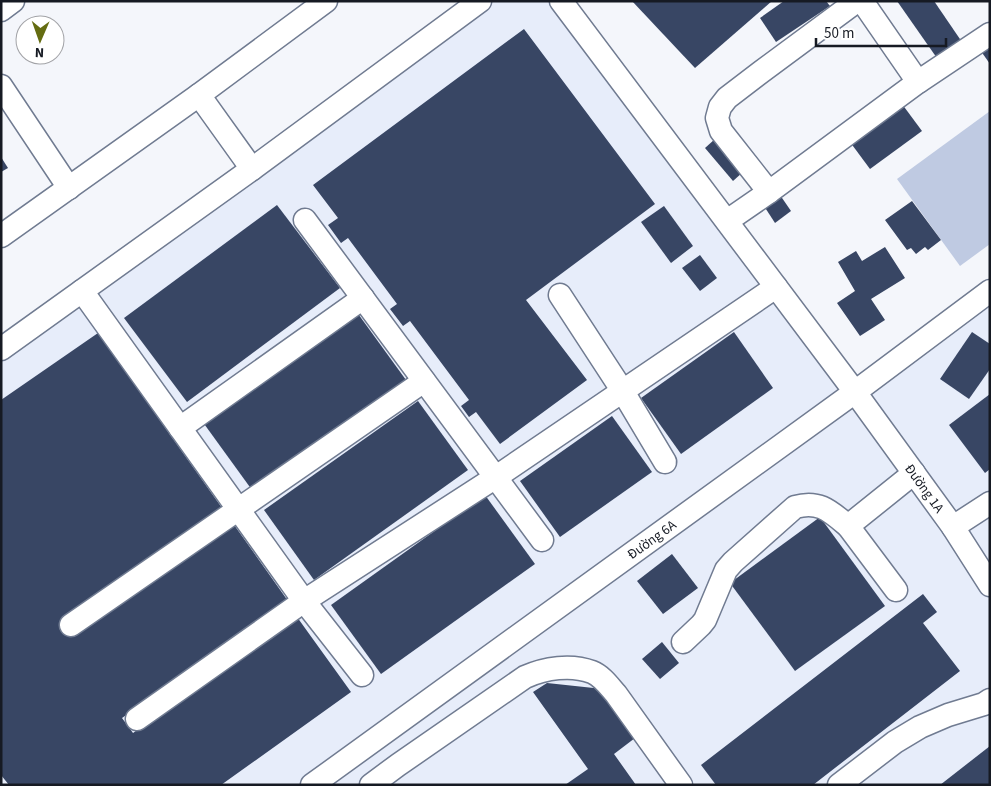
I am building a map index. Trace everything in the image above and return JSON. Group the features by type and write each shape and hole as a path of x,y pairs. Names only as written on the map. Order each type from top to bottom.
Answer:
{"street":[{"path":"1,10 14,1"},
{"path":"1,349 252,170 480,1"},
{"name":"Đường 1A","path":"561,1 855,392 953,528 990,585"},
{"path":"769,192 721,131 717,118 720,107 727,98 857,1"},
{"path":"862,1 918,82"},
{"path":"1,236 200,95 322,2"},
{"path":"727,221 918,82 990,34"},
{"path":"1,86 69,188"},
{"path":"200,95 252,170"},
{"path":"305,220 542,540"},
{"path":"137,719 304,601 496,477 776,287"},
{"path":"82,291 304,601 362,675"},
{"name":"Đường 6A","path":"312,785 855,392 990,291"},
{"path":"560,295 622,390 664,462"},
{"path":"180,428 363,298"},
{"path":"71,625 424,381"},
{"path":"848,526 914,473"},
{"path":"953,528 990,502"},
{"path":"683,642 702,625 722,578 733,562 795,507 805,504 815,504 830,511 848,526 896,590"},
{"path":"371,785 398,764 526,677 538,671 565,668 593,673 604,680 681,785"},
{"path":"839,785 895,742 920,727 948,715 988,705"}],"shaded area":[{"path":"491,1 554,1 847,390 990,299 990,785 1,785 1,356"},
{"path":"990,111 990,244 960,266 897,179"}],"building":[{"path":"632,1 772,1 695,68"},
{"path":"784,1 826,1 830,6 776,42 760,18"},
{"path":"897,1 934,1 964,45 939,61"},
{"path":"524,29 655,204 526,300 587,380 500,444 476,412 469,417 461,406 469,400 410,321 403,326 390,309 397,304 348,238 341,243 328,225 338,218 313,185"},
{"path":"990,39 990,64 978,47"},
{"path":"902,104 922,131 870,169 850,142"},
{"path":"715,139 743,172 733,181 705,148"},
{"path":"1,157 8,168 1,172"},
{"path":"780,195 791,211 775,223 764,206"},
{"path":"912,201 941,240 928,250 925,247 916,254 911,248 907,250 885,220"},
{"path":"277,205 340,288 187,402 124,318"},
{"path":"664,206 693,246 671,263 641,222"},
{"path":"885,247 905,278 871,299 885,320 860,336 837,303 855,291 838,262 856,251 862,261"},
{"path":"700,255 717,278 700,291 682,268"},
{"path":"356,311 406,380 252,490 202,421"},
{"path":"734,332 773,388 681,454 641,398"},
{"path":"972,332 990,344 990,369 969,399 940,379"},
{"path":"98,333 288,601 122,718 133,733 297,617 351,692 221,785 9,785 1,775 1,400"},
{"path":"990,394 990,469 985,473 949,425"},
{"path":"418,401 468,470 314,580 264,510"},
{"path":"612,416 652,472 560,537 520,481"},
{"path":"485,495 535,564 381,674 331,605"},
{"path":"820,517 885,606 795,671 730,583"},
{"path":"672,554 698,588 663,614 637,581"},
{"path":"923,594 937,612 923,623 960,671 813,785 716,785 701,765"},
{"path":"662,642 679,663 660,679 642,659"},
{"path":"547,683 603,689 635,738 614,754 636,785 565,785 588,769 533,692"},
{"path":"990,746 990,785 940,785"}]}
